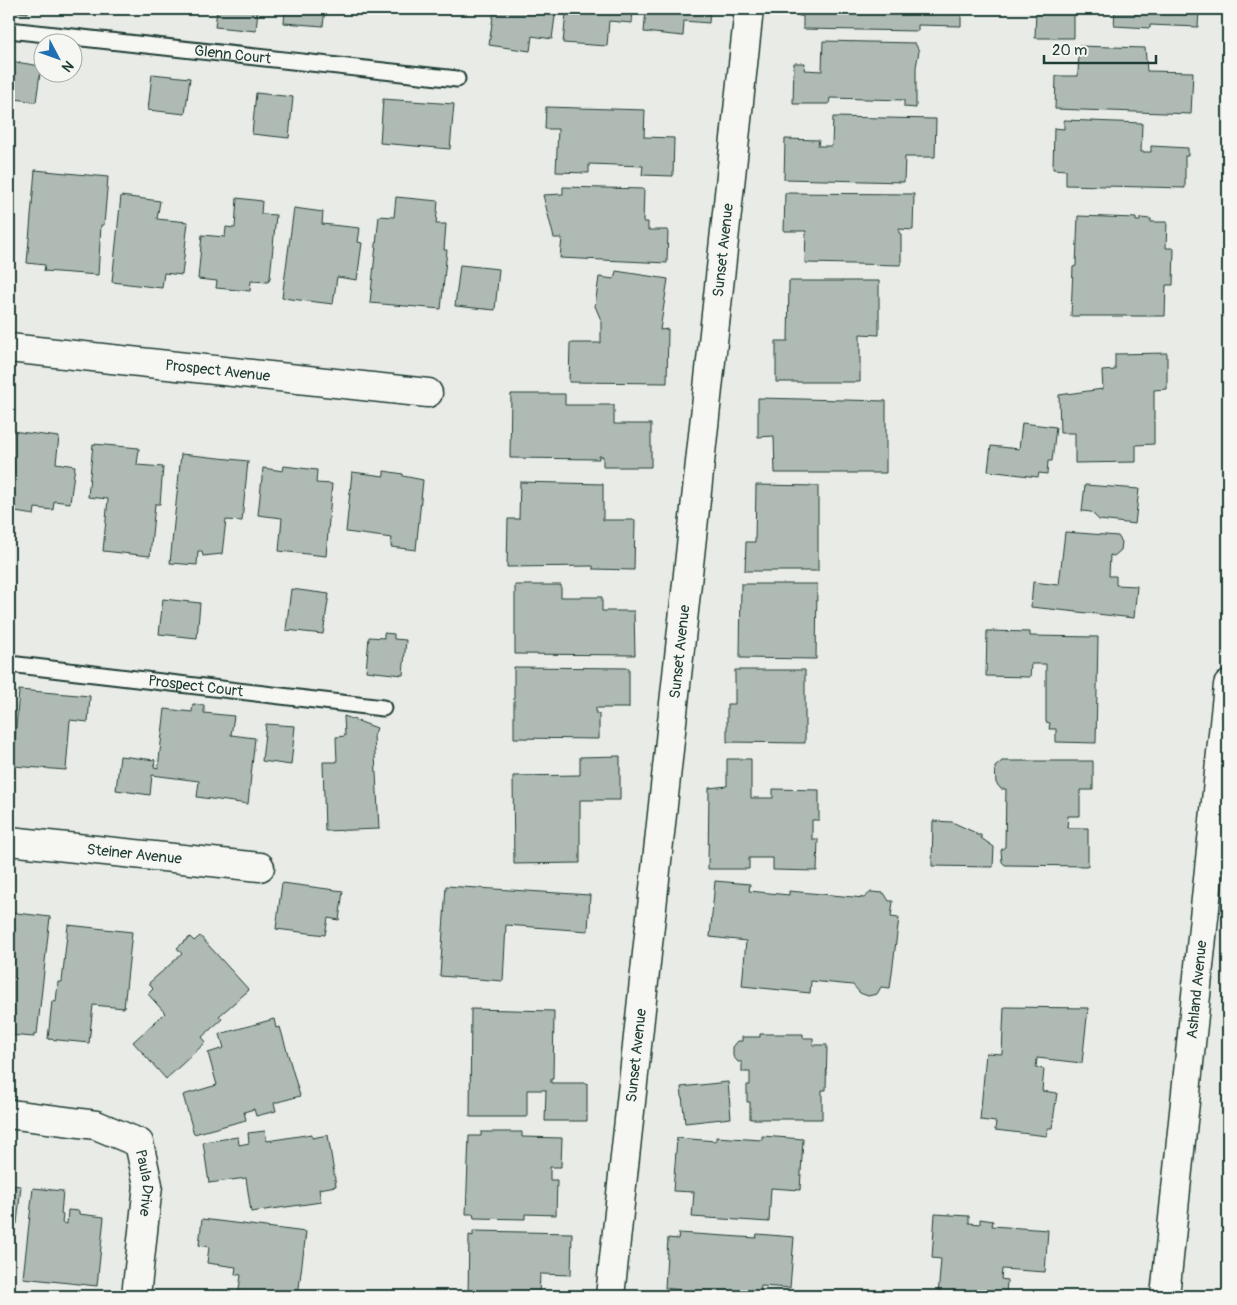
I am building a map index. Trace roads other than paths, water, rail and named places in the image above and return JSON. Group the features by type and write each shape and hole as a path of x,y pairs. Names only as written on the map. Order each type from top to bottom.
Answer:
{"street":[{"name":"Sunset Avenue","path":"610,1296 749,9"},
{"name":"Prospect Avenue","path":"9,348 428,393"},
{"name":"Ashland Avenue","path":"1165,1296 1228,685"},
{"name":"Steiner Avenue","path":"9,841 260,868"},
{"name":"Paula Drive","path":"9,1114 96,1125 139,1143 148,1185 136,1296"}],"lane":[{"name":"Glenn Court","path":"9,30 457,79"},
{"name":"Prospect Court","path":"9,664 382,708"}]}
